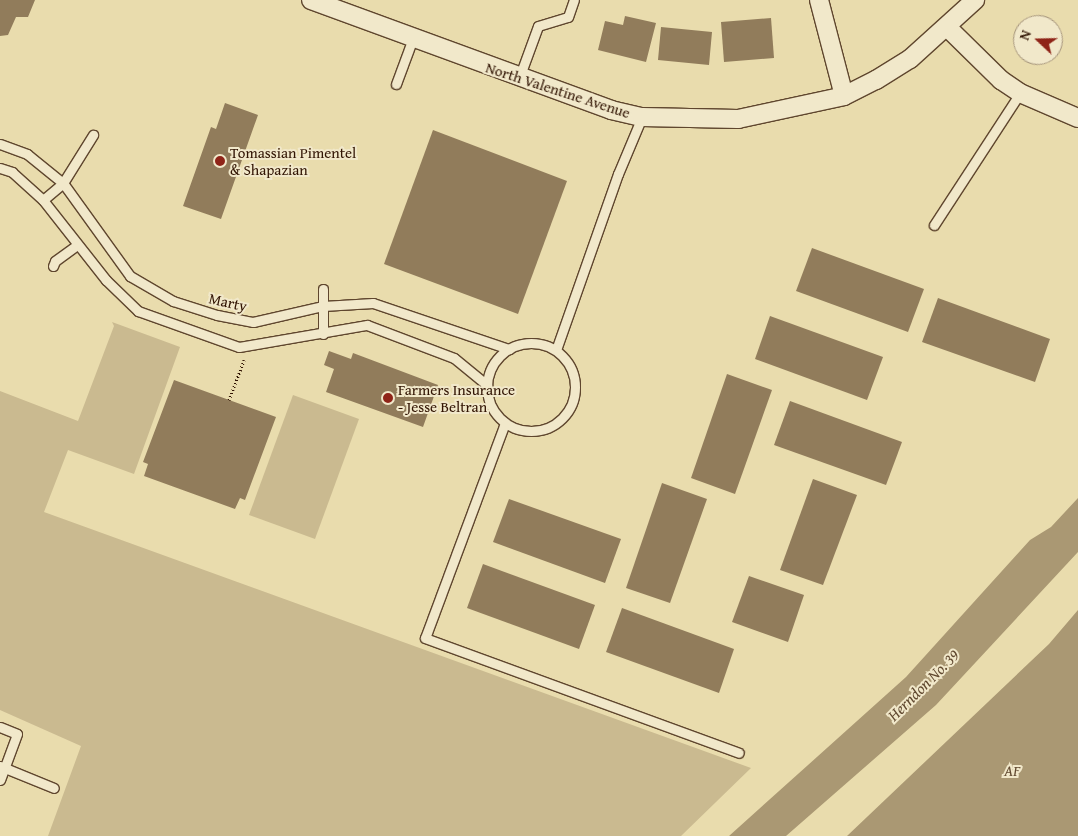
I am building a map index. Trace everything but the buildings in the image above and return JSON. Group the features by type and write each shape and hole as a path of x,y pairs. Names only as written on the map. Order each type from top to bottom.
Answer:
{"street":[{"name":"North Valentine Avenue","path":"311,0 345,6 413,38 519,78 642,118 738,119 844,96 910,59 975,0"},
{"path":"819,0 844,96"},
{"path":"947,27 1001,80 1020,93 1078,118"}],"lane":[{"path":"519,78 538,26 568,17 574,0"},
{"path":"396,84 413,38"},
{"path":"934,225 1020,93"},
{"path":"556,350 618,174 642,118"},
{"path":"43,200 62,183 93,135"},
{"name":"Marty","path":"0,144 27,154 62,183 130,276 173,301 217,315 253,322 323,306 372,303 509,349"},
{"path":"0,168 12,172 43,200 106,280 138,311 239,347 367,325 454,358 487,385"},
{"path":"53,266 55,261 77,245"},
{"path":"323,289 323,334"},
{"path":"536,343 556,350 571,368 575,382 568,410 546,429 525,430 505,423 488,400 487,385 490,371 509,349 536,343"},
{"path":"505,423 425,638 739,753"},
{"path":"0,727 17,734 2,767 0,780"},
{"path":"2,767 54,788"}],"path":[{"path":"229,400 249,346"}],"shaded area":[{"path":"112,322 180,347 134,474 68,450 44,512 751,768 681,836 48,836 81,746 0,710 0,391 78,421 114,326"},
{"path":"293,395 359,419 315,539 249,515"}],"water":[{"name":"Herndon No. 39","path":"1078,498 1078,552 936,705 786,836 729,836 906,677 1030,540 1051,527"},
{"name":"AF","path":"1078,610 1078,836 847,836 1049,644"}],"place":[{"name":"Tomassian Pimentel & Shapazian","path":"220,161"},
{"name":"Farmers Insurance - Jesse Beltran","path":"388,398"}]}
